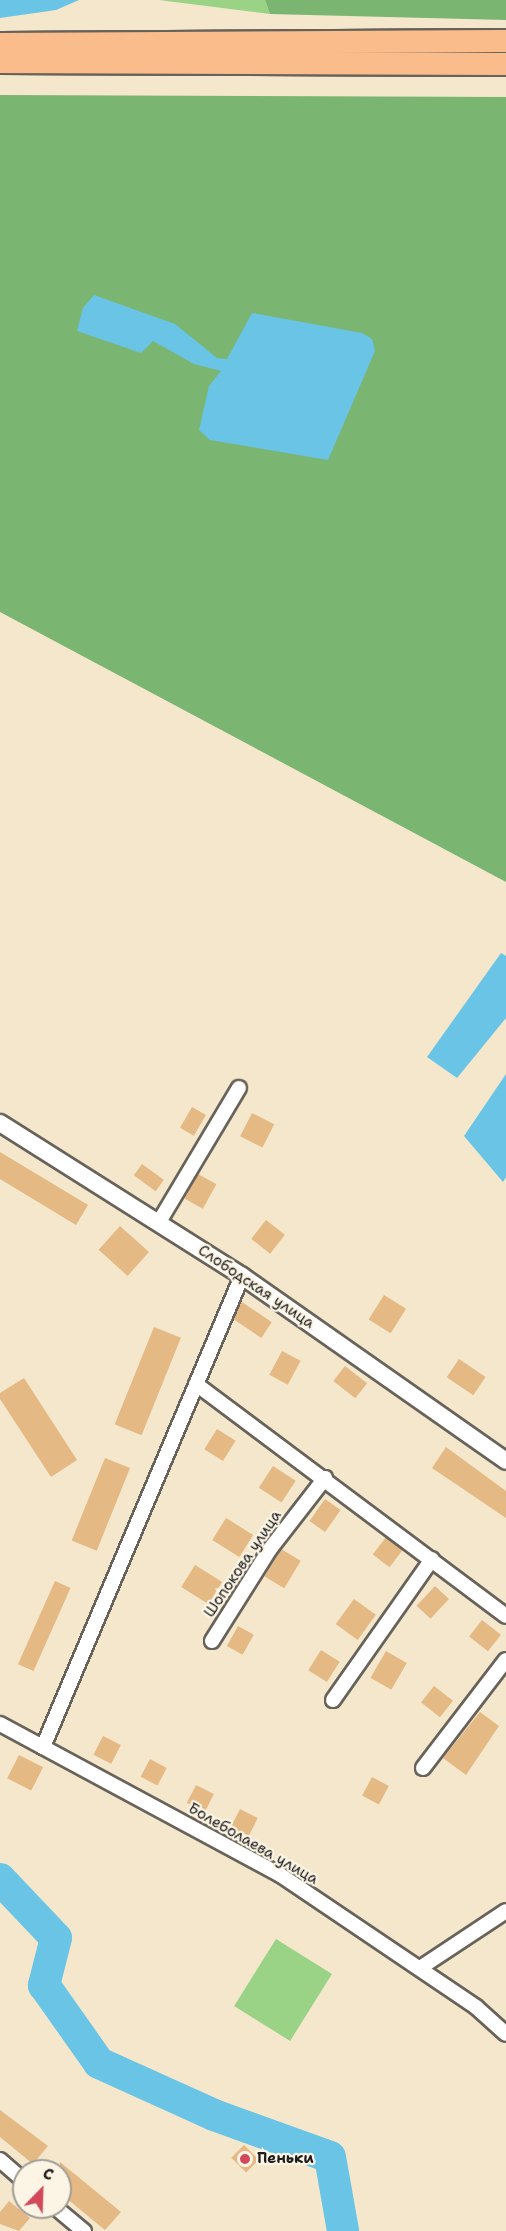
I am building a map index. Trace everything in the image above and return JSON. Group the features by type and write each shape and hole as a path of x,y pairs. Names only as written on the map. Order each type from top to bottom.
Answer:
{"highway":[{"path":"0,44 506,41"},
{"path":"0,62 506,64"}],"street":[{"path":"159,1222 239,1088"},
{"name":"Слободская улица","path":"0,1124 242,1276 506,1461"},
{"path":"43,1747 242,1276"},
{"path":"196,1384 325,1478 506,1616"},
{"name":"Шопокова улица","path":"212,1641 270,1549 325,1478"},
{"path":"333,1700 432,1559"},
{"path":"423,1768 506,1660"},
{"name":"Болеболаева улица","path":"0,1724 279,1874 420,1968 506,2034"},
{"path":"420,1968 506,1911"},
{"path":"0,2160 12,2170"},
{"path":"70,2219 84,2231"}],"green space":[{"path":"159,0 265,0 270,14"},
{"path":"265,0 506,0 506,20 270,14"},
{"path":"0,95 506,97 506,882 0,612"},
{"path":"276,1939 332,1974 290,2041 234,2006"}],"water":[{"path":"0,0 79,0 56,10 0,18"},
{"path":"94,295 175,324 217,358 227,359 252,313 362,333 372,339 375,351 328,460 210,440 199,430 209,386 221,371 194,364 153,341 141,353 77,331 83,308"},
{"path":"501,953 506,956 506,1018 457,1078 427,1057"},
{"path":"506,1074 506,1177 503,1182 464,1136"}],"building":[{"path":"192,1107 206,1115 194,1136 180,1128"},
{"path":"252,1113 274,1124 262,1148 240,1136"},
{"path":"0,1152 88,1205 76,1225 0,1179"},
{"path":"142,1164 164,1180 156,1191 134,1175"},
{"path":"198,1174 216,1184 203,1209 184,1198"},
{"path":"266,1220 285,1235 270,1254 251,1239"},
{"path":"120,1226 149,1252 128,1276 99,1250"},
{"path":"384,1295 406,1309 391,1333 369,1320"},
{"path":"242,1302 272,1322 261,1338 231,1318"},
{"path":"154,1327 181,1338 142,1435 115,1424"},
{"path":"282,1351 301,1361 288,1385 269,1375"},
{"path":"459,1359 486,1377 473,1395 447,1377"},
{"path":"345,1366 367,1383 355,1398 333,1381"},
{"path":"24,1378 77,1460 51,1477 0,1399 0,1393"},
{"path":"217,1429 236,1441 223,1461 204,1449"},
{"path":"446,1447 506,1491 506,1518 432,1468"},
{"path":"105,1458 130,1468 97,1551 72,1541"},
{"path":"273,1466 296,1481 281,1503 259,1488"},
{"path":"325,1499 341,1510 325,1532 310,1521"},
{"path":"226,1518 253,1535 239,1557 212,1540"},
{"path":"386,1537 403,1550 390,1567 373,1555"},
{"path":"281,1549 301,1561 284,1588 265,1576"},
{"path":"195,1565 222,1582 208,1604 181,1587"},
{"path":"55,1581 71,1588 34,1671 18,1664"},
{"path":"435,1586 449,1599 430,1619 417,1606"},
{"path":"354,1599 376,1615 358,1640 336,1624"},
{"path":"482,1620 501,1635 488,1651 469,1637"},
{"path":"238,1626 254,1635 243,1655 227,1646"},
{"path":"321,1650 340,1662 327,1682 308,1670"},
{"path":"386,1651 407,1663 391,1690 370,1678"},
{"path":"434,1686 453,1701 440,1717 421,1703"},
{"path":"480,1712 499,1726 466,1775 443,1758"},
{"path":"103,1736 121,1745 111,1764 93,1755"},
{"path":"19,1755 43,1767 31,1790 7,1778"},
{"path":"150,1759 167,1768 157,1786 141,1777"},
{"path":"372,1777 389,1786 379,1804 362,1796"},
{"path":"196,1785 214,1794 205,1812 187,1803"},
{"path":"240,1809 258,1818 248,1837 230,1828"},
{"path":"0,2110 48,2146 37,2159 27,2159 0,2137"},
{"name":"Пеньки","path":"244,2145 259,2160 246,2173 231,2158"},
{"path":"72,2172 121,2212 105,2230 72,2203"},
{"path":"9,2201 12,2203 12,2219 29,2219 19,2231 0,2224 0,2212"}],"waterway":[{"path":"0,1879 56,1938 44,1985 99,2063 214,2115 330,2157 343,2231"}],"place":[{"name":"Пеньки","path":"245,2159"}]}
